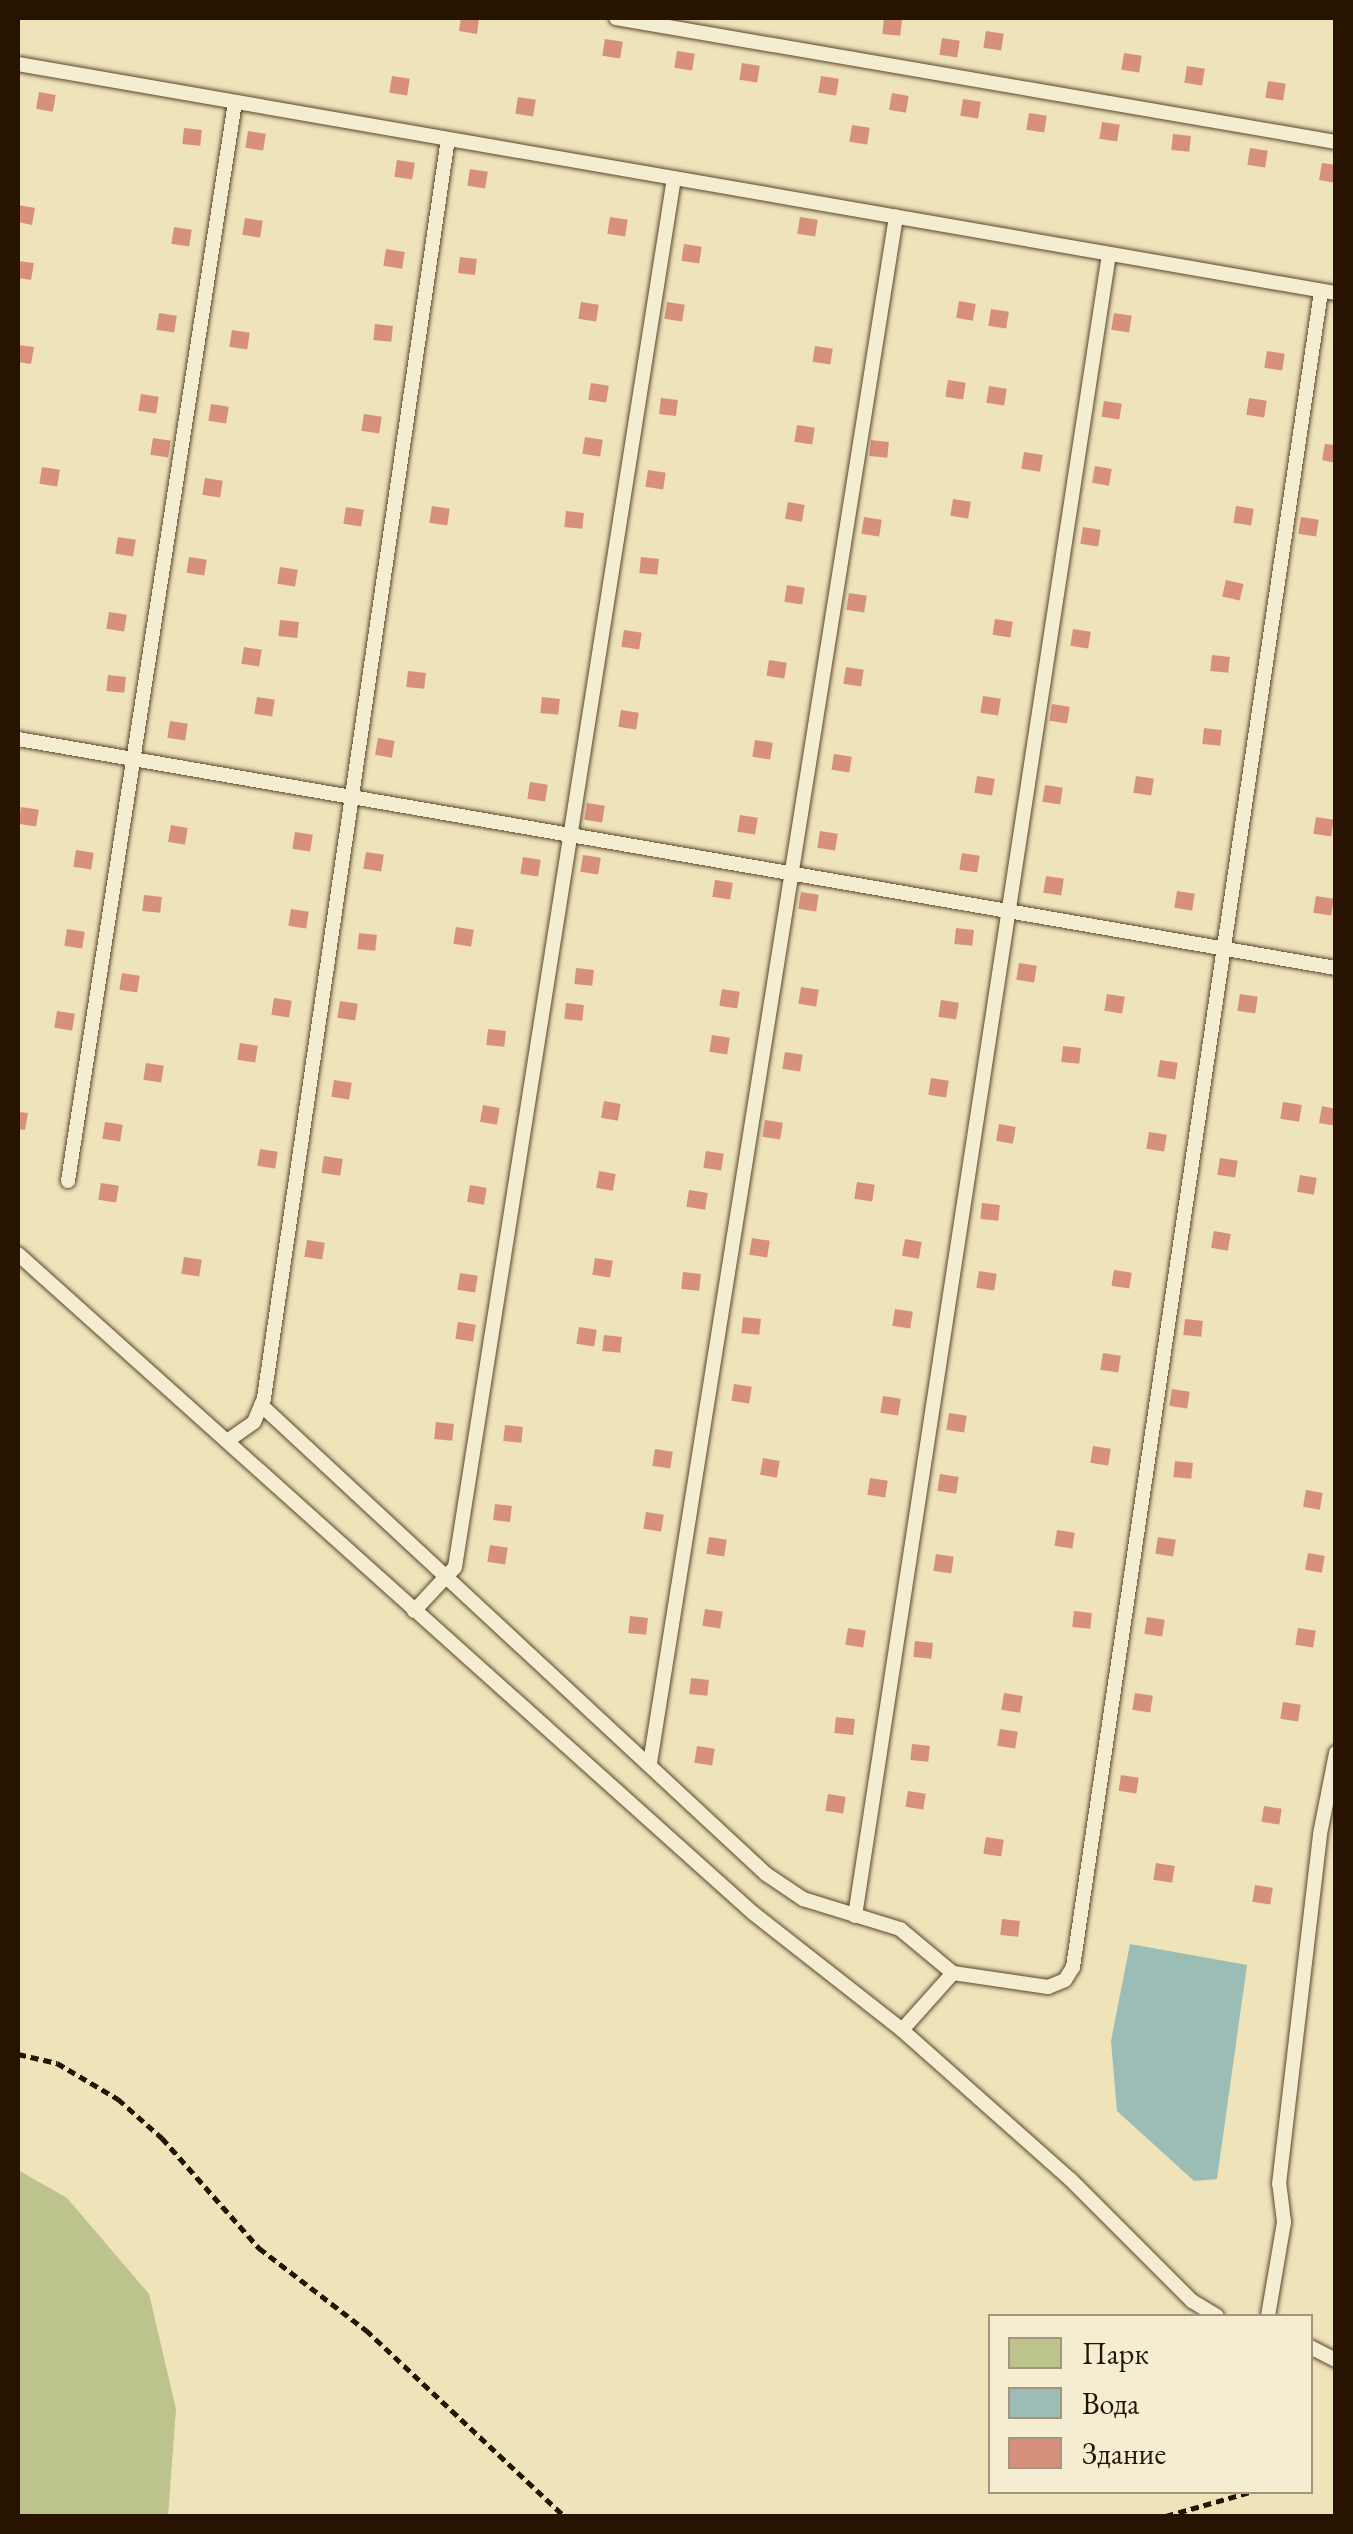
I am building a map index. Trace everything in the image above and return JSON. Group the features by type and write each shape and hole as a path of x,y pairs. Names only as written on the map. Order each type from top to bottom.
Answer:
{"lane":[{"path":"616,18 1336,142"},
{"path":"18,64 1328,292 1222,948 1074,1967 1064,1980 1048,1987 953,1973 900,1929 803,1899 766,1874 261,1405"},
{"path":"68,1182 234,102"},
{"path":"230,1439 254,1422 261,1405 448,138"},
{"path":"414,1611 455,1567 674,178"},
{"path":"650,1763 896,216"},
{"path":"855,1916 1109,254"},
{"path":"18,738 1336,968"},
{"path":"18,1254 230,1439 414,1611 753,1914 902,2030 1070,2179 1192,2301 1213,2314"},
{"path":"1268,2314 1284,2222 1279,2184 1320,1834 1336,1752"},
{"path":"902,2030 953,1973"},
{"path":"1313,2348 1336,2360"}],"path":[{"path":"18,2054 57,2063 118,2099 162,2138 259,2248 366,2330 564,2516"},
{"path":"1166,2516 1243,2494"}],"green space":[{"path":"18,2170 67,2198 149,2294 176,2409 168,2516 18,2516"}],"water":[{"path":"1130,1944 1247,1965 1217,2179 1194,2181 1117,2111 1111,2041"}],"building":[{"path":"461,18 479,18 477,34 459,31"},
{"path":"884,18 902,20 900,36 882,34"},
{"path":"986,31 1004,34 1001,51 983,48"},
{"path":"942,38 960,41 957,58 939,55"},
{"path":"605,39 623,42 620,59 602,56"},
{"path":"677,51 695,54 692,71 674,68"},
{"path":"1124,53 1142,56 1139,73 1121,70"},
{"path":"742,63 760,66 757,83 739,80"},
{"path":"1187,66 1205,69 1202,86 1184,83"},
{"path":"392,76 410,79 407,96 389,93"},
{"path":"821,76 839,79 836,96 818,93"},
{"path":"1268,81 1286,84 1283,101 1265,98"},
{"path":"39,92 56,95 53,112 36,109"},
{"path":"892,93 909,96 906,113 889,110"},
{"path":"518,97 536,100 533,117 515,114"},
{"path":"963,99 981,102 978,119 960,116"},
{"path":"1029,113 1047,116 1044,133 1026,130"},
{"path":"1102,122 1120,125 1117,142 1099,139"},
{"path":"852,125 870,128 867,145 849,142"},
{"path":"184,128 202,130 200,146 182,144"},
{"path":"248,131 266,134 263,151 245,148"},
{"path":"1173,134 1191,136 1189,152 1171,150"},
{"path":"1250,148 1268,151 1265,168 1247,165"},
{"path":"397,160 415,163 412,180 394,177"},
{"path":"1322,163 1336,165 1336,183 1319,180"},
{"path":"470,169 488,172 485,189 467,186"},
{"path":"18,205 35,208 32,225 18,222"},
{"path":"610,217 628,220 625,237 607,234"},
{"path":"800,217 818,220 815,237 797,234"},
{"path":"245,218 263,221 260,238 242,235"},
{"path":"174,227 192,230 189,247 171,244"},
{"path":"684,244 702,247 699,264 681,261"},
{"path":"386,249 405,252 402,269 383,266"},
{"path":"460,257 477,259 475,275 458,273"},
{"path":"18,261 34,263 31,280 18,278"},
{"path":"959,301 976,304 973,321 956,318"},
{"path":"581,302 599,305 596,322 578,319"},
{"path":"667,302 685,305 682,322 664,319"},
{"path":"991,309 1009,312 1006,329 988,326"},
{"path":"159,313 177,316 174,333 156,330"},
{"path":"1114,313 1132,316 1129,333 1111,330"},
{"path":"375,324 393,326 391,342 373,340"},
{"path":"232,330 250,333 247,350 229,347"},
{"path":"18,345 34,347 31,364 18,362"},
{"path":"815,346 833,349 830,365 812,362"},
{"path":"1267,351 1285,354 1282,371 1264,368"},
{"path":"948,380 966,383 963,400 945,397"},
{"path":"591,383 609,386 606,403 588,400"},
{"path":"989,386 1007,389 1004,406 986,403"},
{"path":"141,394 159,397 156,414 138,411"},
{"path":"661,398 678,400 676,416 659,414"},
{"path":"1249,398 1267,401 1264,418 1246,415"},
{"path":"1104,401 1122,404 1119,420 1101,417"},
{"path":"211,404 229,407 226,424 208,421"},
{"path":"364,414 382,417 379,434 361,431"},
{"path":"797,425 815,428 812,445 794,442"},
{"path":"585,437 603,440 600,457 582,454"},
{"path":"153,438 171,441 168,458 150,455"},
{"path":"871,440 889,442 887,458 869,456"},
{"path":"1325,444 1336,445 1336,463 1322,460"},
{"path":"1024,452 1043,455 1040,472 1021,469"},
{"path":"1095,466 1112,469 1109,486 1092,483"},
{"path":"42,467 60,470 57,487 39,484"},
{"path":"648,470 666,473 663,490 645,487"},
{"path":"205,478 223,481 220,498 202,495"},
{"path":"953,499 971,502 968,519 950,516"},
{"path":"788,502 805,505 802,522 785,519"},
{"path":"432,506 450,509 447,526 429,523"},
{"path":"1236,506 1254,509 1251,526 1233,523"},
{"path":"346,507 364,510 361,527 343,524"},
{"path":"566,511 584,513 582,529 564,527"},
{"path":"864,517 882,520 879,537 861,534"},
{"path":"1301,517 1319,520 1316,537 1298,534"},
{"path":"1083,527 1101,530 1098,547 1080,544"},
{"path":"118,537 136,540 133,557 115,554"},
{"path":"189,557 207,560 204,576 186,573"},
{"path":"641,557 659,559 657,575 639,573"},
{"path":"280,567 298,570 295,587 277,584"},
{"path":"1226,580 1244,584 1240,601 1222,597"},
{"path":"787,585 805,588 802,605 784,602"},
{"path":"849,593 867,596 864,613 846,610"},
{"path":"109,612 127,615 124,632 106,629"},
{"path":"995,619 1013,622 1010,638 992,635"},
{"path":"280,620 299,622 297,638 278,636"},
{"path":"1073,629 1091,632 1088,649 1070,646"},
{"path":"624,630 642,633 639,650 621,647"},
{"path":"244,647 262,650 259,667 241,664"},
{"path":"1212,655 1230,657 1228,673 1210,671"},
{"path":"769,660 787,663 784,679 766,676"},
{"path":"846,667 864,670 861,687 843,684"},
{"path":"408,671 426,673 424,689 406,687"},
{"path":"108,675 126,677 124,693 106,691"},
{"path":"983,696 1001,699 998,716 980,713"},
{"path":"257,697 275,700 272,717 254,714"},
{"path":"542,697 560,699 558,715 540,713"},
{"path":"1052,704 1070,707 1067,724 1049,721"},
{"path":"621,710 639,713 636,730 618,727"},
{"path":"170,721 188,724 185,741 167,738"},
{"path":"1204,728 1222,730 1220,746 1202,744"},
{"path":"378,738 395,741 392,758 375,755"},
{"path":"755,740 773,743 770,760 752,757"},
{"path":"834,754 852,757 849,773 831,770"},
{"path":"977,776 995,779 992,796 974,793"},
{"path":"1136,776 1154,779 1151,796 1133,793"},
{"path":"530,782 548,785 545,802 527,799"},
{"path":"1045,785 1063,788 1060,805 1042,802"},
{"path":"587,803 605,806 602,823 584,820"},
{"path":"21,807 39,810 36,827 18,824"},
{"path":"740,815 758,818 755,835 737,832"},
{"path":"1316,817 1334,820 1331,837 1313,834"},
{"path":"171,825 188,828 185,845 168,842"},
{"path":"820,831 838,834 835,851 817,848"},
{"path":"295,832 313,835 310,852 292,849"},
{"path":"76,850 94,853 91,870 73,867"},
{"path":"366,852 384,855 381,872 363,869"},
{"path":"962,853 980,856 977,873 959,870"},
{"path":"583,855 601,858 598,875 580,872"},
{"path":"523,857 541,860 538,877 520,874"},
{"path":"1046,876 1064,879 1061,896 1043,893"},
{"path":"715,880 733,883 730,900 712,897"},
{"path":"1177,891 1195,894 1192,911 1174,908"},
{"path":"801,892 819,895 816,912 798,909"},
{"path":"144,895 162,897 160,913 142,911"},
{"path":"1316,896 1334,899 1331,916 1313,913"},
{"path":"291,909 309,912 306,929 288,926"},
{"path":"456,927 474,930 471,947 453,944"},
{"path":"956,928 974,930 972,946 954,944"},
{"path":"67,929 85,932 82,949 64,946"},
{"path":"359,933 377,935 375,951 357,949"},
{"path":"1019,963 1037,966 1034,983 1016,980"},
{"path":"576,968 594,970 592,986 574,984"},
{"path":"122,973 140,976 137,993 119,990"},
{"path":"801,987 819,990 816,1007 798,1004"},
{"path":"722,989 740,992 737,1009 719,1006"},
{"path":"1107,994 1125,997 1122,1014 1104,1011"},
{"path":"1240,994 1258,997 1255,1014 1237,1011"},
{"path":"274,998 292,1001 289,1018 271,1015"},
{"path":"941,1000 959,1003 956,1020 938,1017"},
{"path":"340,1001 358,1004 355,1021 337,1018"},
{"path":"566,1003 584,1005 582,1021 564,1019"},
{"path":"57,1011 75,1014 72,1031 54,1028"},
{"path":"488,1029 506,1031 504,1047 486,1045"},
{"path":"712,1035 730,1038 727,1055 709,1052"},
{"path":"240,1043 258,1046 255,1063 237,1060"},
{"path":"1063,1046 1081,1048 1079,1064 1061,1062"},
{"path":"785,1052 803,1055 800,1072 782,1069"},
{"path":"1160,1060 1178,1063 1175,1080 1157,1077"},
{"path":"146,1063 164,1066 161,1083 143,1080"},
{"path":"931,1078 949,1081 946,1098 928,1095"},
{"path":"334,1080 352,1083 349,1100 331,1097"},
{"path":"604,1101 621,1104 618,1121 601,1118"},
{"path":"1283,1102 1302,1105 1299,1122 1280,1119"},
{"path":"483,1105 500,1108 497,1125 480,1122"},
{"path":"1322,1106 1336,1109 1336,1126 1319,1123"},
{"path":"18,1112 28,1113 25,1130 18,1129"},
{"path":"765,1120 783,1123 780,1140 762,1137"},
{"path":"105,1122 123,1125 120,1142 102,1139"},
{"path":"999,1124 1016,1127 1013,1144 996,1141"},
{"path":"1149,1132 1167,1135 1164,1152 1146,1149"},
{"path":"260,1149 278,1152 275,1169 257,1166"},
{"path":"706,1151 724,1154 721,1171 703,1168"},
{"path":"324,1156 343,1159 340,1176 321,1173"},
{"path":"1220,1158 1238,1161 1235,1178 1217,1175"},
{"path":"599,1171 616,1174 613,1191 596,1188"},
{"path":"1300,1175 1317,1178 1314,1195 1297,1192"},
{"path":"857,1182 875,1185 872,1202 854,1199"},
{"path":"101,1183 119,1186 116,1203 98,1200"},
{"path":"470,1185 487,1188 484,1205 467,1202"},
{"path":"689,1190 708,1193 705,1210 686,1207"},
{"path":"982,1203 1000,1205 998,1221 980,1219"},
{"path":"1214,1231 1231,1234 1228,1251 1211,1248"},
{"path":"752,1238 770,1241 767,1258 749,1255"},
{"path":"905,1239 922,1242 919,1259 902,1256"},
{"path":"307,1240 325,1243 322,1260 304,1257"},
{"path":"184,1257 202,1260 199,1277 181,1274"},
{"path":"595,1258 613,1261 610,1278 592,1275"},
{"path":"1114,1270 1132,1273 1129,1289 1111,1286"},
{"path":"979,1271 997,1274 994,1291 976,1288"},
{"path":"683,1272 701,1274 699,1291 681,1289"},
{"path":"460,1273 478,1276 475,1293 457,1290"},
{"path":"895,1309 913,1312 910,1329 892,1326"},
{"path":"743,1317 761,1319 759,1335 741,1333"},
{"path":"1185,1319 1203,1321 1201,1337 1183,1335"},
{"path":"458,1322 476,1325 473,1342 455,1339"},
{"path":"579,1327 597,1330 594,1347 576,1344"},
{"path":"604,1335 622,1337 620,1353 602,1351"},
{"path":"1103,1353 1121,1356 1118,1373 1100,1370"},
{"path":"734,1384 752,1387 749,1404 731,1401"},
{"path":"1172,1389 1190,1392 1187,1409 1169,1406"},
{"path":"883,1396 901,1399 898,1416 880,1413"},
{"path":"949,1413 967,1416 964,1433 946,1430"},
{"path":"436,1422 454,1424 452,1441 434,1439"},
{"path":"505,1425 523,1427 521,1443 503,1441"},
{"path":"1093,1446 1111,1449 1108,1466 1090,1463"},
{"path":"655,1449 673,1452 670,1469 652,1466"},
{"path":"763,1458 780,1461 777,1478 760,1475"},
{"path":"1175,1461 1193,1463 1191,1479 1173,1477"},
{"path":"940,1474 959,1477 956,1494 937,1491"},
{"path":"870,1478 888,1481 885,1498 867,1495"},
{"path":"1306,1490 1323,1493 1320,1510 1303,1507"},
{"path":"495,1504 512,1506 510,1522 493,1520"},
{"path":"646,1512 664,1515 661,1532 643,1529"},
{"path":"1057,1530 1075,1533 1072,1549 1054,1546"},
{"path":"709,1537 727,1540 724,1557 706,1554"},
{"path":"1158,1537 1176,1540 1173,1557 1155,1554"},
{"path":"490,1545 508,1548 505,1565 487,1562"},
{"path":"1308,1553 1325,1556 1322,1573 1305,1570"},
{"path":"936,1554 954,1557 951,1574 933,1571"},
{"path":"705,1609 723,1612 720,1629 702,1626"},
{"path":"1074,1611 1092,1613 1090,1629 1072,1627"},
{"path":"630,1616 648,1618 646,1635 628,1633"},
{"path":"1147,1617 1165,1620 1162,1637 1144,1634"},
{"path":"848,1628 866,1631 863,1648 845,1645"},
{"path":"1298,1628 1316,1631 1313,1648 1295,1645"},
{"path":"915,1641 933,1643 931,1659 913,1657"},
{"path":"691,1678 709,1680 707,1696 689,1694"},
{"path":"1004,1693 1023,1696 1020,1713 1001,1710"},
{"path":"1135,1693 1153,1696 1150,1713 1132,1710"},
{"path":"1283,1702 1301,1705 1298,1722 1280,1719"},
{"path":"836,1717 855,1719 853,1735 834,1733"},
{"path":"1000,1729 1018,1732 1015,1749 997,1746"},
{"path":"912,1744 930,1746 928,1762 910,1760"},
{"path":"697,1746 715,1749 712,1766 694,1763"},
{"path":"1121,1775 1139,1778 1136,1794 1118,1791"},
{"path":"908,1791 926,1794 923,1810 905,1807"},
{"path":"828,1794 846,1797 843,1814 825,1811"},
{"path":"1264,1806 1282,1809 1279,1825 1261,1822"},
{"path":"986,1837 1004,1840 1001,1857 983,1854"},
{"path":"1156,1863 1175,1866 1172,1883 1153,1880"},
{"path":"1255,1885 1273,1888 1270,1905 1252,1902"},
{"path":"1002,1919 1020,1921 1018,1937 1000,1935"}]}
